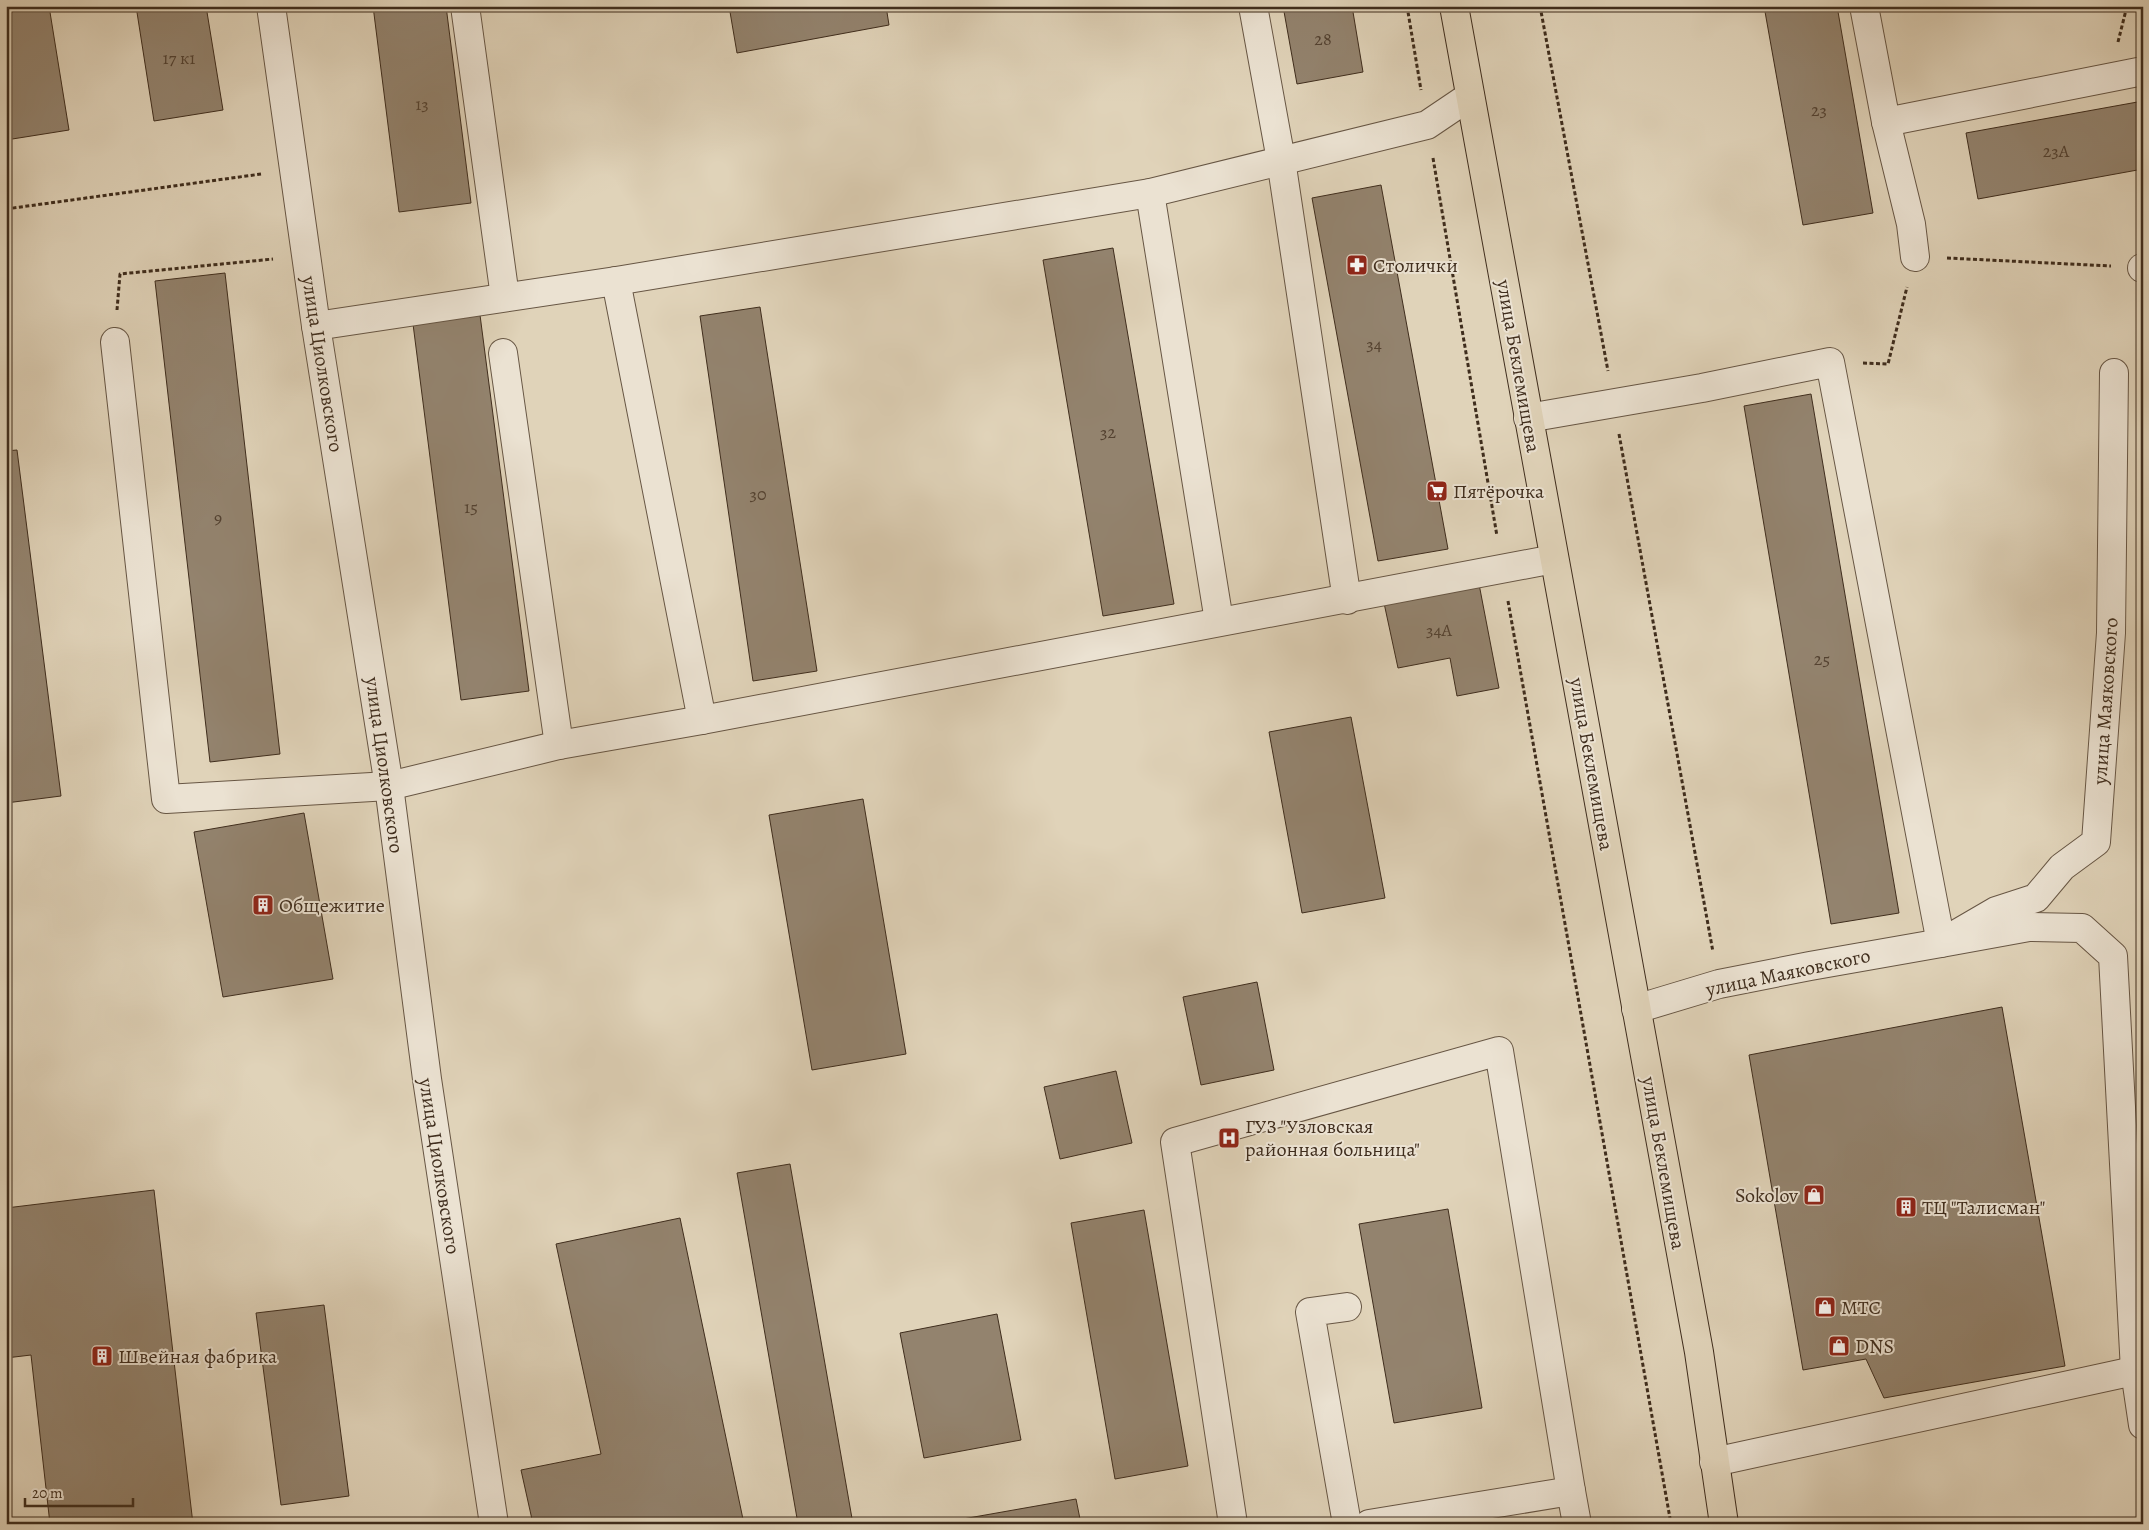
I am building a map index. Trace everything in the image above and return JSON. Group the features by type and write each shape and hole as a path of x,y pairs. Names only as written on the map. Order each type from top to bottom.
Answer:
{"main road":[{"name":"улица Беклемищева","path":"1454,6 1699,1352 1724,1524"}],"street":[{"name":"улица Циолковского","path":"270,6 316,326 389,786 426,1079 494,1524"},
{"path":"465,6 506,298"},
{"path":"1253,6 1281,160 1347,600"},
{"path":"1864,6 1886,122 1911,224 1915,257"},
{"path":"1886,122 2143,71"},
{"path":"316,326 616,281 1150,193 1427,125 1470,96"},
{"path":"1150,193 1219,621"},
{"path":"616,281 702,720"},
{"path":"115,342 166,799 389,786 560,744 702,720 1219,621 1347,600 1554,559"},
{"path":"503,353 560,744"},
{"path":"1528,418 1702,388 1830,362 1941,943"},
{"name":"улица Маяковского","path":"1941,943 1996,911 2036,898 2062,867 2096,842 2111,632 2114,373"},
{"name":"улица Маяковского","path":"1636,1009 1719,984 1819,964 2029,927 2082,928 2113,956 2132,1123 2139,1370 2143,1425"},
{"path":"1233,1524 1175,1142 1498,1051 1577,1524"},
{"path":"1347,1307 1310,1312 1347,1524"},
{"path":"1714,1462 2139,1370"},
{"path":"1369,1524 1571,1490"}],"path":[{"path":"1407,6 1503,569 1671,1524"},
{"path":"1540,6 1719,984"},
{"path":"6,209 294,169"},
{"path":"115,342 120,274 306,256"},
{"path":"1830,362 1888,364 1915,257 2142,268"}],"building":[{"path":"6,6 49,6 69,130 6,140"},
{"path":"136,6 206,6 223,110 154,121"},
{"path":"373,6 446,6 471,203 399,212"},
{"path":"729,6 886,6 889,25 737,53"},
{"path":"1283,6 1352,6 1363,72 1297,84"},
{"path":"1764,6 1837,6 1873,213 1803,225"},
{"path":"2143,101 2143,169 1978,199 1966,133"},
{"path":"1381,185 1448,549 1378,561 1312,198"},
{"path":"1113,248 1174,604 1103,616 1043,260"},
{"path":"225,273 280,754 210,762 155,281"},
{"path":"760,307 817,671 753,681 700,316"},
{"path":"480,315 529,691 461,700 413,324"},
{"path":"1811,394 1899,913 1831,924 1744,406"},
{"path":"17,450 61,796 6,803 6,451"},
{"path":"1479,584 1499,688 1457,696 1450,658 1398,668 1384,603"},
{"path":"1351,717 1385,898 1302,913 1269,732"},
{"path":"863,799 906,1054 812,1070 769,815"},
{"name":"Общежитие","path":"304,813 333,979 223,997 194,832"},
{"path":"1257,982 1274,1070 1201,1085 1183,997"},
{"name":"ТЦ \"Талисман\"","path":"2002,1007 2065,1366 1884,1398 1866,1359 1803,1370 1749,1055"},
{"path":"1116,1071 1132,1143 1060,1159 1044,1087"},
{"path":"790,1164 853,1524 798,1524 737,1173"},
{"name":"Швейная фабрика","path":"154,1190 193,1524 50,1524 31,1355 6,1358 6,1208"},
{"path":"1448,1209 1482,1408 1394,1423 1359,1224"},
{"path":"1144,1210 1188,1466 1115,1479 1071,1223"},
{"path":"680,1218 744,1524 533,1524 521,1470 601,1454 556,1244"},
{"path":"324,1305 349,1496 281,1505 256,1313"},
{"path":"997,1314 1021,1440 924,1458 900,1333"},
{"path":"1076,1499 1081,1524 957,1524 957,1520"}],"place":[{"name":"Столички","path":"1357,265"},
{"name":"Пятёрочка","path":"1437,491"},
{"name":"Общежитие","path":"263,905"},
{"name":"ГУЗ \"Узловская районная больница\"","path":"1229,1138"},
{"name":"Sokolov","path":"1814,1195"},
{"name":"ТЦ \"Талисман\"","path":"1906,1207"},
{"name":"МТС","path":"1825,1307"},
{"name":"DNS","path":"1839,1346"},
{"name":"Швейная фабрика","path":"102,1356"}]}
